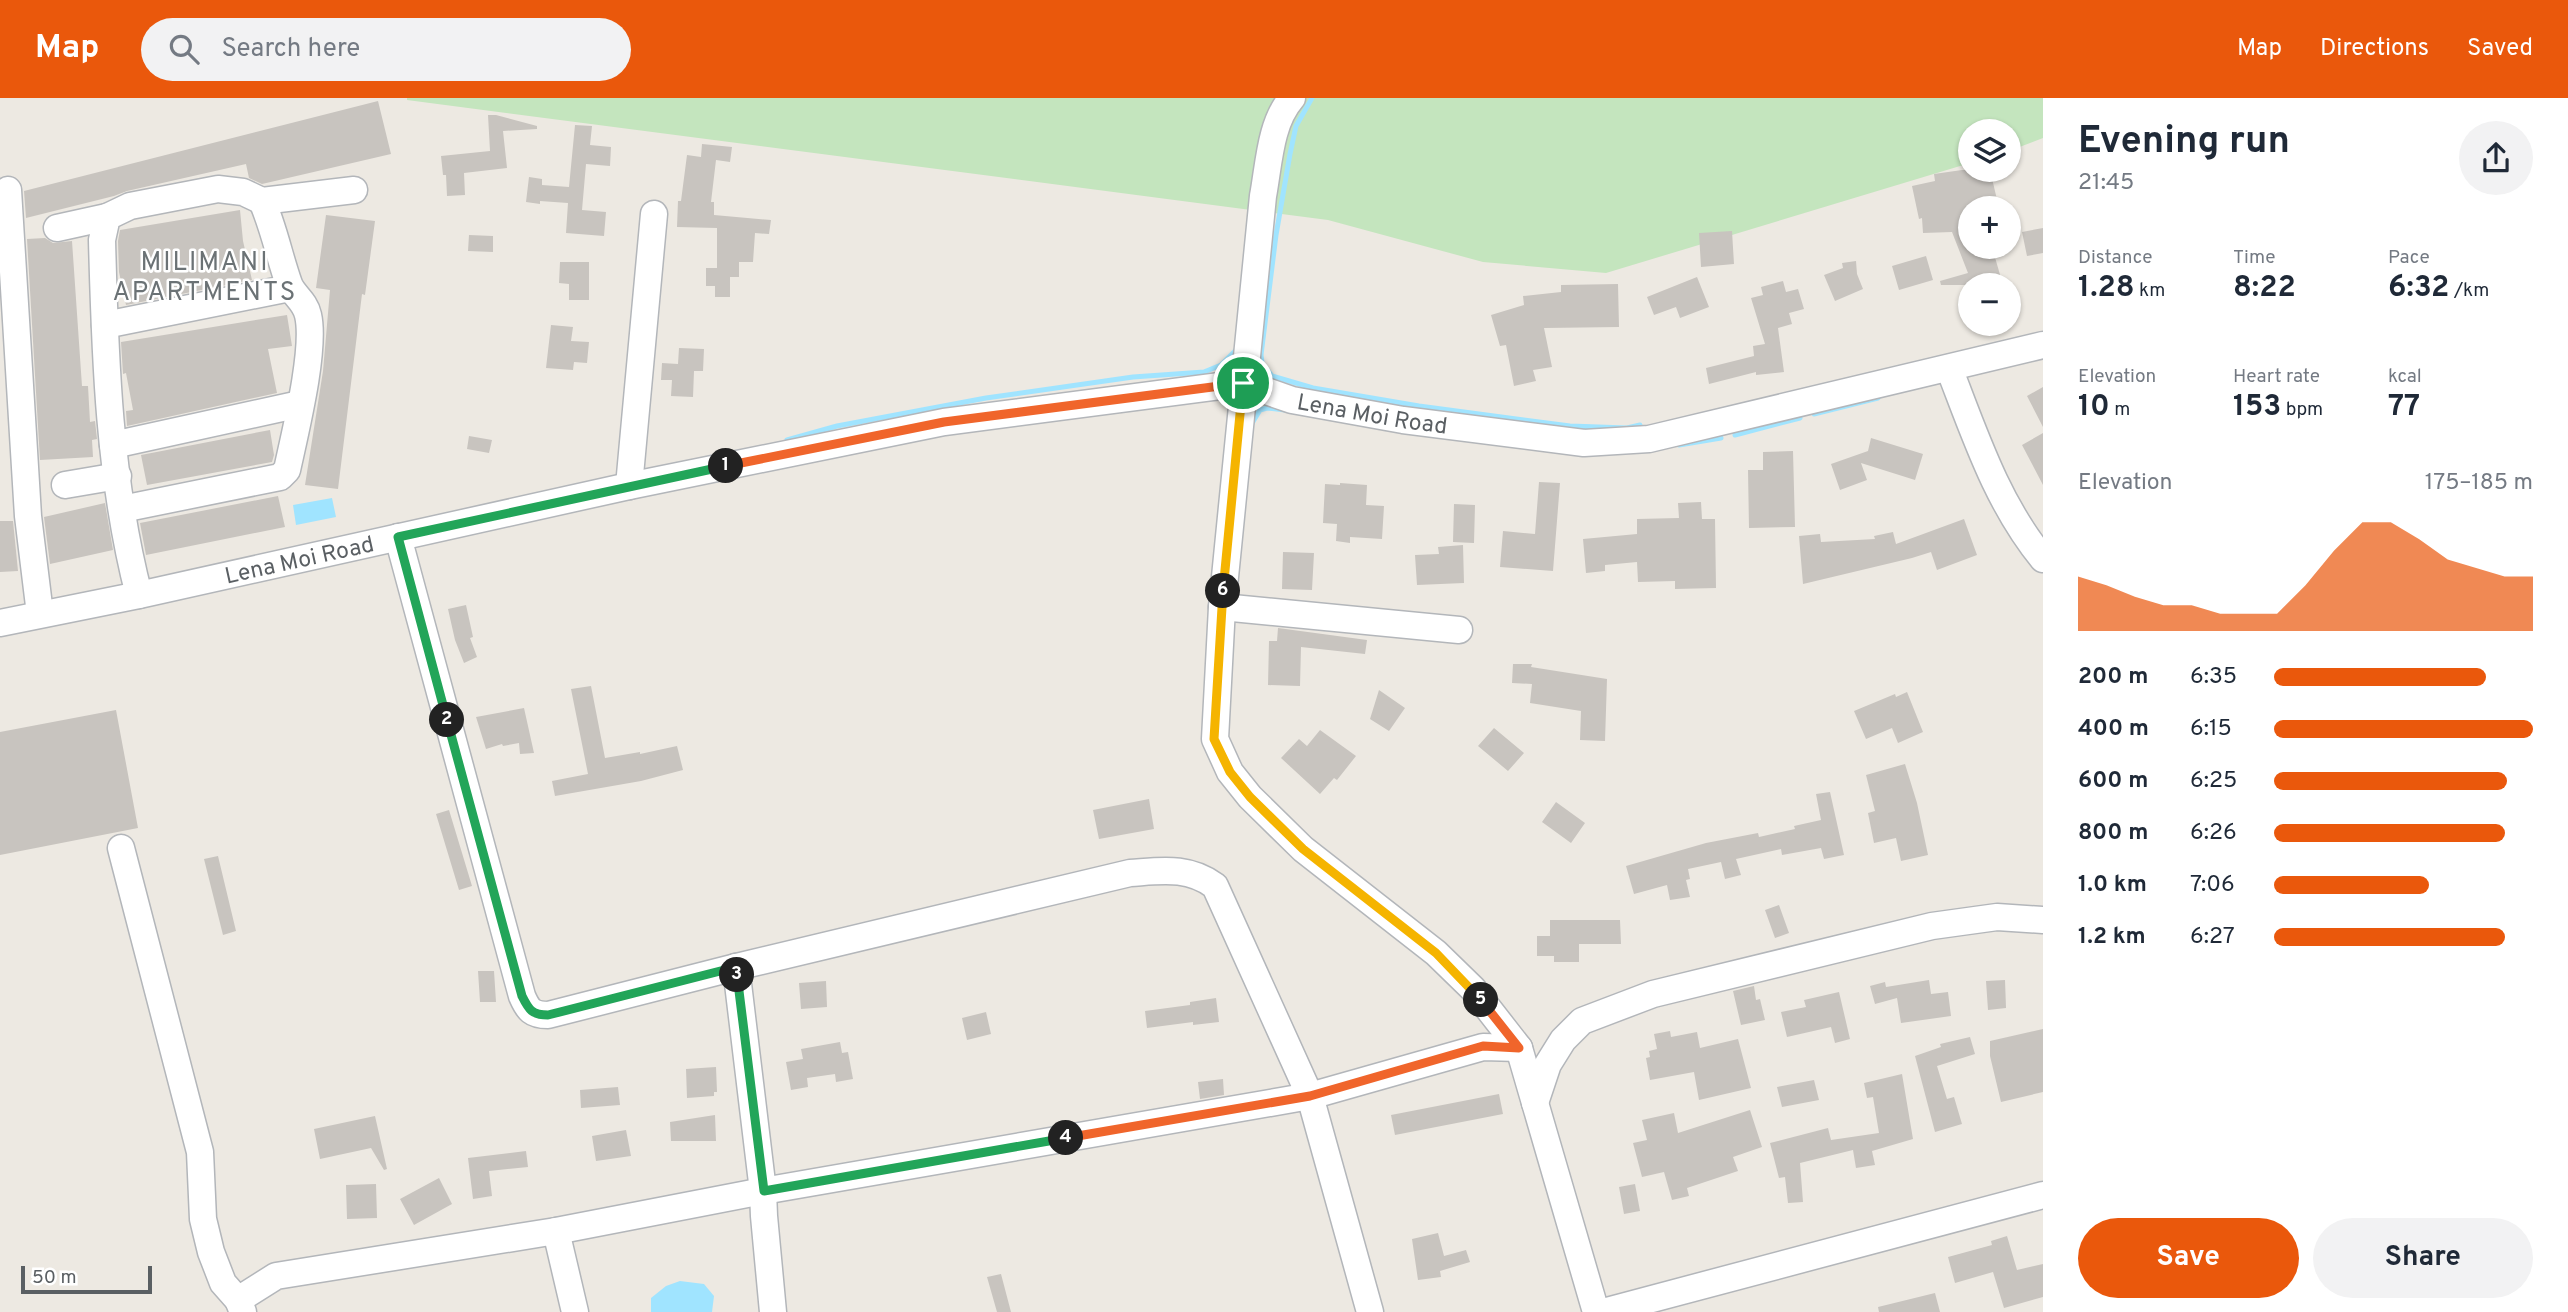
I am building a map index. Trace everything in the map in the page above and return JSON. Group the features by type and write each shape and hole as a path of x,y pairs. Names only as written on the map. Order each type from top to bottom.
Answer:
{"street":[{"path":"1292,98 1284,107 1274,134 1263,196 1222,607 1214,739 1230,772 1250,797 1303,849 1436,953 1473,989 1519,1048 1595,1312"},
{"path":"57,228 107,217 130,206 218,189 243,192 262,201 354,190"},
{"path":"8,190 28,516 40,614"},
{"path":"122,509 280,477 287,470 309,346 308,314 301,298 290,288 270,218 262,201"},
{"path":"629,486 654,214"},
{"path":"107,217 102,240 109,417 131,564 139,595"},
{"path":"105,325 290,288"},
{"name":"Lena Moi Road","path":"0,623 139,595 629,486 944,422 1243,383 1292,400 1402,420 1584,443 1649,439 2043,345"},
{"path":"1949,368 1992,479 2022,533 2043,559"},
{"path":"113,445 300,404"},
{"path":"65,485 118,476"},
{"path":"398,537 519,983 529,1011 537,1015 548,1015 1130,873 1180,870 1194,873 1215,887 1310,1096 1370,1312"},
{"path":"1222,607 1459,630"},
{"path":"121,848 200,1152 203,1219 211,1252 223,1283 241,1306 276,1276 556,1231 764,1191 1310,1096 1483,1046 1519,1048"},
{"path":"1535,1103 1548,1064 1563,1040 1582,1021 1653,994 1932,926 1997,917 2043,920"},
{"path":"736,967 764,1191 773,1312"},
{"path":"1603,1312 2043,1195"},
{"path":"556,1231 575,1312"}],"green space":[{"path":"2043,98 2043,138 2021,146 2021,119 1958,119 1958,167 1606,273 1483,262 1328,220 407,100"}],"water":[{"path":"332,498 336,517 296,525 293,505"},
{"path":"680,1281 704,1284 714,1296 712,1312 651,1312 651,1298 666,1286"}],"building":[{"path":"378,101 391,154 262,184 249,178 246,164 127,191 26,218 24,191"},
{"path":"488,115 537,126 537,129 503,131 507,168 464,173 465,195 447,196 446,175 443,175 441,156 490,151"},
{"path":"575,125 592,126 590,145 611,147 610,166 586,164 582,210 606,212 604,236 566,233 568,203 526,202 529,177 542,179 542,185 569,187"},
{"path":"702,144 732,147 730,162 716,160 711,202 714,202 714,215 771,220 769,234 755,233 753,262 739,262 739,277 730,277 730,297 715,297 715,286 706,286 706,268 717,268 717,228 677,227 678,201 681,201 687,155 701,157"},
{"path":"1958,171 1958,182 1993,182 1996,196 1958,196 1958,247 1952,232 1923,233 1922,218 1919,219 1912,186 1935,181 1934,174"},
{"path":"240,210 243,241 252,280 126,305 119,272 120,230"},
{"path":"326,215 375,221 365,295 362,294 338,489 305,485 323,371 330,290 316,288"},
{"path":"2043,228 2043,253 2027,256 2022,232"},
{"path":"1732,231 1734,264 1701,267 1699,233"},
{"path":"469,235 493,236 493,252 468,251"},
{"path":"45,238 53,243 72,241 82,386 88,386 90,422 95,421 97,439 92,440 93,457 40,460 27,239"},
{"path":"1926,256 1933,280 1899,290 1892,266"},
{"path":"1963,259 1995,259 2000,273 1968,273"},
{"path":"1856,261 1857,274 1863,289 1835,301 1824,275 1843,268 1842,263"},
{"path":"560,262 589,262 589,300 569,300 569,284 559,283"},
{"path":"1958,276 1958,285 1941,285 1940,281"},
{"path":"1697,277 1709,307 1680,318 1676,307 1654,315 1647,297"},
{"path":"1783,281 1786,292 1798,289 1804,309 1789,313 1792,324 1778,328 1784,372 1756,375 1756,372 1709,384 1706,368 1754,356 1753,346 1765,344 1751,298 1763,295 1761,287"},
{"path":"1618,284 1619,327 1544,328 1552,367 1533,370 1536,381 1514,386 1506,345 1500,346 1491,315 1524,305 1523,296 1561,292 1561,285"},
{"path":"287,315 292,346 268,349 277,393 127,426 126,411 133,410 126,373 123,374 121,342"},
{"path":"551,325 573,327 571,341 589,342 587,363 574,362 573,370 546,368"},
{"path":"679,348 704,349 703,371 694,371 693,397 671,396 672,380 661,380 662,363 678,364"},
{"path":"2043,387 2043,427 2027,396"},
{"path":"270,430 274,455 272,462 147,485 141,455"},
{"path":"2043,433 2043,485 2022,445"},
{"path":"469,436 492,440 489,453 467,449"},
{"path":"1871,438 1923,454 1915,480 1861,463 1867,480 1840,490 1831,464 1868,451"},
{"path":"1793,451 1795,527 1749,528 1748,470 1763,470 1763,452"},
{"path":"1539,482 1560,483 1553,571 1500,567 1503,531 1535,534"},
{"path":"1325,484 1367,485 1366,505 1384,506 1382,539 1350,537 1350,543 1336,541 1337,524 1323,523"},
{"path":"278,496 285,527 146,555 140,523"},
{"path":"1701,502 1702,519 1715,519 1716,588 1675,589 1675,581 1638,582 1637,562 1605,565 1605,571 1586,573 1583,539 1637,534 1637,519 1679,518 1678,503"},
{"path":"105,503 113,550 50,564 44,517"},
{"path":"1454,504 1475,505 1474,543 1453,542"},
{"path":"1964,519 1977,555 1937,570 1931,552 1803,584 1799,536 1820,534 1821,542 1875,539 1874,536 1893,532 1896,544"},
{"path":"0,521 13,521 18,571 0,572"},
{"path":"1463,545 1464,583 1417,585 1415,555 1439,554 1438,547"},
{"path":"1283,552 1314,553 1312,590 1282,589"},
{"path":"466,605 473,637 470,638 477,657 464,663 448,609"},
{"path":"1278,628 1367,640 1365,654 1301,647 1300,686 1268,685 1269,641 1277,641"},
{"path":"1513,664 1532,664 1531,667 1607,679 1605,741 1580,740 1581,711 1530,703 1532,684 1512,683"},
{"path":"591,686 605,758 677,746 683,770 641,781 555,796 552,781 588,774 571,689"},
{"path":"1379,690 1405,708 1389,731 1370,719"},
{"path":"1907,692 1923,732 1898,743 1892,728 1866,739 1854,711 1895,694 1896,697"},
{"path":"524,708 534,753 520,754 519,743 486,749 476,717"},
{"path":"116,710 138,828 0,855 0,732"},
{"path":"1494,728 1524,753 1508,771 1478,746"},
{"path":"1320,730 1356,756 1337,780 1334,778 1320,794 1281,758 1299,739 1307,746"},
{"path":"1905,764 1928,855 1901,861 1896,838 1874,843 1868,813 1875,811 1866,775"},
{"path":"1830,792 1844,855 1824,859 1821,848 1782,855 1781,849 1736,859 1741,875 1725,879 1721,862 1688,869 1690,879 1686,880 1690,897 1670,900 1667,885 1634,894 1626,866 1706,843 1758,833 1759,837 1821,820 1816,794"},
{"path":"1149,799 1154,829 1099,839 1093,810"},
{"path":"1556,802 1585,823 1571,843 1542,822"},
{"path":"449,810 472,886 459,890 436,814"},
{"path":"218,856 236,931 223,935 204,859"},
{"path":"1779,905 1789,933 1775,938 1765,910"},
{"path":"1550,920 1620,920 1621,944 1579,944 1579,962 1554,962 1554,956 1537,956 1537,936 1550,936"},
{"path":"478,971 494,971 496,1002 480,1002"},
{"path":"1929,980 1931,994 1948,992 1951,1016 1901,1023 1897,998 1875,1004 1870,986 1885,982 1886,987"},
{"path":"2005,980 2006,1008 1988,1010 1986,981"},
{"path":"826,981 827,1007 801,1009 799,983"},
{"path":"1754,986 1756,1000 1760,999 1765,1020 1741,1025 1733,991"},
{"path":"1839,992 1850,1039 1835,1043 1831,1027 1787,1037 1781,1012 1806,1007 1804,1000"},
{"path":"1216,998 1219,1022 1193,1025 1193,1022 1147,1028 1145,1011 1190,1005 1190,1002"},
{"path":"986,1012 991,1034 967,1040 962,1018"},
{"path":"2043,1029 2043,1092 2001,1102 1990,1056 1990,1041"},
{"path":"1670,1031 1671,1037 1697,1032 1700,1048 1738,1039 1751,1088 1699,1100 1694,1072 1650,1080 1646,1058 1650,1057 1649,1051 1657,1049 1654,1034"},
{"path":"1970,1037 1975,1054 1937,1066 1947,1099 1954,1097 1962,1124 1935,1132 1915,1056 1941,1047 1940,1044"},
{"path":"840,1042 842,1053 848,1052 853,1079 836,1082 835,1074 807,1078 808,1087 791,1090 786,1062 803,1059 801,1049"},
{"path":"716,1067 717,1092 714,1092 714,1096 687,1098 686,1069"},
{"path":"1902,1074 1913,1139 1872,1151 1875,1165 1856,1168 1853,1150 1800,1163 1803,1202 1788,1203 1785,1177 1779,1178 1770,1143 1828,1128 1831,1140 1879,1133 1873,1097 1867,1098 1864,1083"},
{"path":"1223,1079 1224,1095 1200,1099 1198,1082"},
{"path":"1814,1080 1819,1100 1782,1107 1777,1087"},
{"path":"618,1087 620,1105 581,1108 580,1090"},
{"path":"1499,1094 1503,1114 1395,1135 1391,1115"},
{"path":"1750,1110 1762,1147 1733,1157 1738,1171 1687,1188 1689,1196 1672,1200 1664,1172 1642,1177 1633,1143 1647,1140 1642,1120 1674,1113 1678,1133"},
{"path":"715,1115 716,1141 671,1141 670,1122"},
{"path":"375,1116 387,1169 384,1170 371,1148 320,1159 314,1129"},
{"path":"626,1130 631,1156 596,1161 592,1136"},
{"path":"526,1151 528,1167 489,1171 492,1196 473,1199 468,1158"},
{"path":"439,1178 452,1204 414,1225 400,1199"},
{"path":"376,1184 377,1218 347,1219 346,1185"},
{"path":"1635,1184 1640,1211 1624,1214 1619,1187"},
{"path":"1438,1233 1444,1256 1466,1250 1470,1262 1440,1271 1441,1277 1418,1280 1412,1239"},
{"path":"2007,1236 2017,1270 2043,1264 2043,1297 2004,1308 1993,1272 1955,1283 1948,1257 1992,1245 1991,1241"},
{"path":"1001,1274 1011,1312 997,1312 987,1277"},
{"path":"1935,1293 1940,1312 1879,1312 1878,1307"}],"waterway":[{"path":"1312,98 1296,126 1276,235 1261,355 1262,363 1272,376 1313,388 1419,406 1570,426 1627,428 1640,425"},
{"path":"787,440 837,426 986,398 1133,377 1204,372 1221,365 1238,348"},
{"path":"1814,414 1878,398"},
{"path":"1251,425 1260,410 1285,410"},
{"path":"1735,435 1800,418"},
{"path":"1679,445 1721,438"}],"district":[{"name":"MILIMANI APARTMENTS","path":"205,276"}],"route":[{"path":"1243,383 1222,607 1214,739 1220,755 1250,797 1303,849 1436,953 1473,989 1519,1048 1483,1046 1310,1096 764,1191 736,967 548,1015 537,1015 529,1011 522,996 398,537 629,486 944,422 1243,383"}]}
